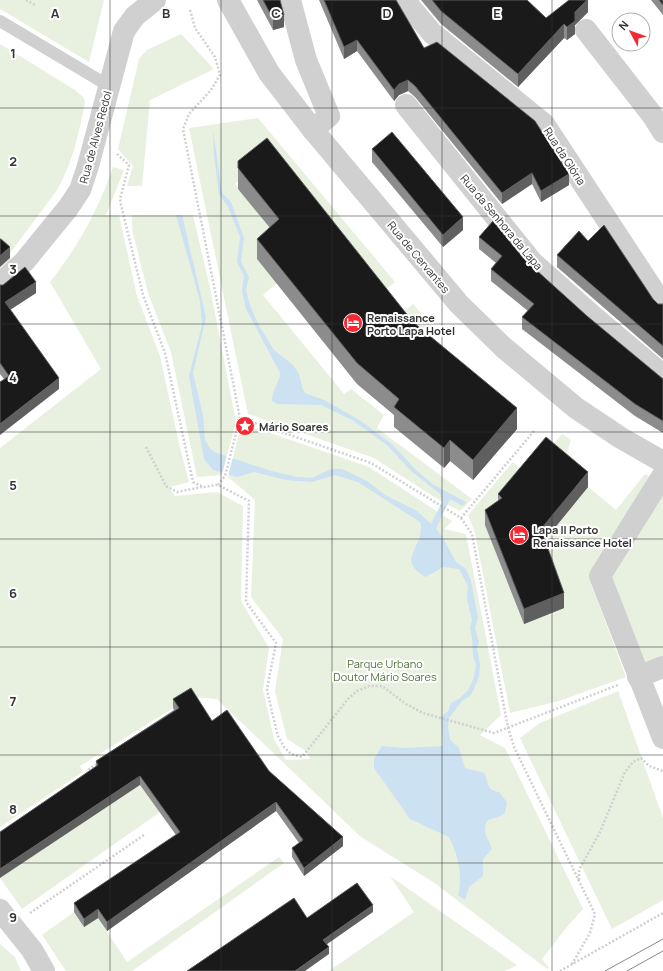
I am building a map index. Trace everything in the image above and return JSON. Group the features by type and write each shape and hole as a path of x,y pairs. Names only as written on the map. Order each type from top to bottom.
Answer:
{"street":[{"name":"Rua de Alves Redol","path":"0,284 24,262 48,234 80,190 126,27 135,16 155,0"},
{"name":"Rua de Cervantes","path":"228,0 269,73 313,130 446,289 503,347 576,408 620,438 663,462"},
{"path":"290,0 306,60 330,116 313,130"},
{"name":"Rua da Glória","path":"404,0 432,34 544,124 663,305"},
{"path":"586,30 653,116 663,132"},
{"name":"Rua da Senhora da Lapa","path":"406,106 532,262 595,318 663,375"},
{"path":"663,475 600,576 663,738"},
{"path":"638,677 663,667"},
{"path":"6,917 32,950 44,971"}],"lane":[{"path":"0,21 109,86"}],"path":[{"path":"26,0 35,5"},
{"path":"190,10 195,28 215,57 220,75 211,90 189,114 183,129 240,418 225,476 218,485"},
{"path":"117,154 128,165 120,199 143,295 165,353 193,482 203,487"},
{"path":"240,418 244,422 252,422 371,463 461,518 472,534 508,728 514,747 595,914 590,933 572,964"},
{"path":"461,518 534,431"},
{"path":"146,447 166,486 178,492 218,485 249,501 246,602 276,644 267,689 278,736 284,747 291,754 302,757 348,699 357,691 369,686 382,686 415,710 486,732 494,733 638,677"},
{"path":"578,880 579,870 600,832 629,766 641,758 649,766 663,771"},
{"path":"87,778 89,769 102,761"},
{"path":"6,917 144,835"},
{"path":"560,971 663,913"}],"green space":[{"path":"0,0 104,0 89,62 0,9"},
{"path":"181,34 214,69 150,100 142,186 127,186 133,166 118,149 139,59 147,50"},
{"path":"0,44 75,90 83,97 85,102 75,147 63,179 57,190 8,256 14,261 0,276"},
{"path":"258,118 395,282 377,297 267,159 235,184 279,240 277,283 263,295 344,394 351,389 384,415 377,428 472,499 460,511 442,502 374,458 248,414 189,128"},
{"name":"Parque Urbano Doutor Mário Soares","path":"113,167 124,170 106,215 119,215 137,296 160,356 189,482 169,487 175,496 217,492 243,506 241,601 269,648 263,690 274,739 286,760 310,759 306,751 287,739 275,691 283,639 251,597 255,500 228,477 240,429 250,426 369,467 452,521 444,529 466,534 501,715 480,735 505,748 583,909 542,959 549,968 547,969 436,884 361,837 217,699 191,697 80,766 83,772 0,827 0,448 101,369 50,282 69,256 86,228 101,198"},
{"path":"132,215 193,215 210,288 236,422 222,475 197,477 171,352 148,293 132,229"},
{"path":"413,304 429,323 413,342 395,319"},
{"path":"562,434 571,440 565,458 546,453"},
{"path":"513,462 528,475 541,545 588,487 616,510 645,474 652,478 589,578 626,677 559,701 510,713 475,533 468,515"},
{"path":"663,493 663,657 645,664 611,575"},
{"path":"618,691 663,818 663,900 612,929 520,738 540,723"},
{"path":"140,785 160,812 22,909 0,878"},
{"path":"279,857 284,863 132,971 66,971 42,935 74,912 98,918 127,962"},
{"path":"390,876 517,965 505,971 329,971 414,912"},
{"path":"0,944 15,957 21,971 0,971"}],"water":[{"path":"213,129 222,193 231,202 244,238 241,262 249,277 246,290 250,305 258,324 274,350 293,365 299,374 303,390 307,394 324,400 361,421 393,445 417,471 434,485 466,502 463,506 450,499 436,529 442,536 456,562 466,569 471,581 478,618 475,628 479,642 477,648 480,664 479,677 471,695 462,701 449,718 448,727 450,740 459,748 465,768 484,773 488,786 492,790 499,792 507,802 505,813 501,816 488,820 486,824 485,831 492,849 483,859 483,876 469,887 465,900 458,895 460,880 459,865 449,837 410,819 374,768 374,759 382,746 405,748 443,746 441,717 448,711 451,703 460,698 468,690 473,680 476,666 473,656 470,628 472,620 467,599 468,586 459,569 443,567 426,577 417,570 412,564 411,558 421,531 420,522 358,482 335,475 312,482 286,480 254,472 237,477 213,470 204,459 189,376 202,325 200,301 176,215 182,215 206,317 193,373 203,415 205,440 209,447 214,452 271,471 297,477 312,478 331,469 342,469 367,481 385,495 417,511 431,524 442,502 440,494 411,471 387,445 352,420 321,405 277,404 272,401 280,373 246,309 242,291 244,276 237,262 240,237 228,207 219,194 214,156"}],"pier":[{"path":"227,455 233,457 228,476 222,475"}],"building":[{"path":"263,0 280,0 284,15 273,19"},
{"path":"324,0 396,0 424,48 437,42 535,121 569,174 541,191 532,173 502,193 415,86 408,80 399,84 394,90 357,40 344,47"},
{"path":"432,0 527,0 546,18 569,0 587,0 575,12 575,21 567,27 564,24 518,74 441,11"},
{"path":"392,132 463,217 443,235 372,149"},
{"name":"Renaissance Porto Lapa Hotel","path":"267,138 413,322 517,408 473,460 450,440 444,448 394,407 399,399 357,363 257,239 279,219 238,168 238,161"},
{"path":"493,221 524,259 587,316 663,379 663,421 635,404 522,317 534,304 491,269 502,256 479,237"},
{"path":"604,225 653,299 658,304 663,304 663,346 557,255 579,231 588,241"},
{"path":"0,239 10,247 0,256"},
{"path":"25,267 36,282 5,302 59,378 0,424 0,382 9,376 0,363 0,285 3,285"},
{"name":"Lapa II Porto Renaissance Hotel","path":"546,437 588,472 541,529 564,593 524,609 485,510 502,498 498,494"},
{"path":"191,688 212,721 227,710 269,771 343,837 304,868 292,848 303,840 276,802 107,922 98,909 84,919 74,903 180,832 140,776 0,869 0,832 98,765 96,761 179,708 173,699"},
{"path":"357,883 373,905 323,940 329,947 295,971 187,971 294,898 307,918"}],"tram line":[{"path":"605,971 663,939"},
{"path":"627,971 663,951"}],"place":[{"name":"Renaissance Porto Lapa Hotel","path":"353,323"},
{"name":"Mário Soares","path":"245,426"},
{"name":"Lapa II Porto Renaissance Hotel","path":"519,535"}]}
